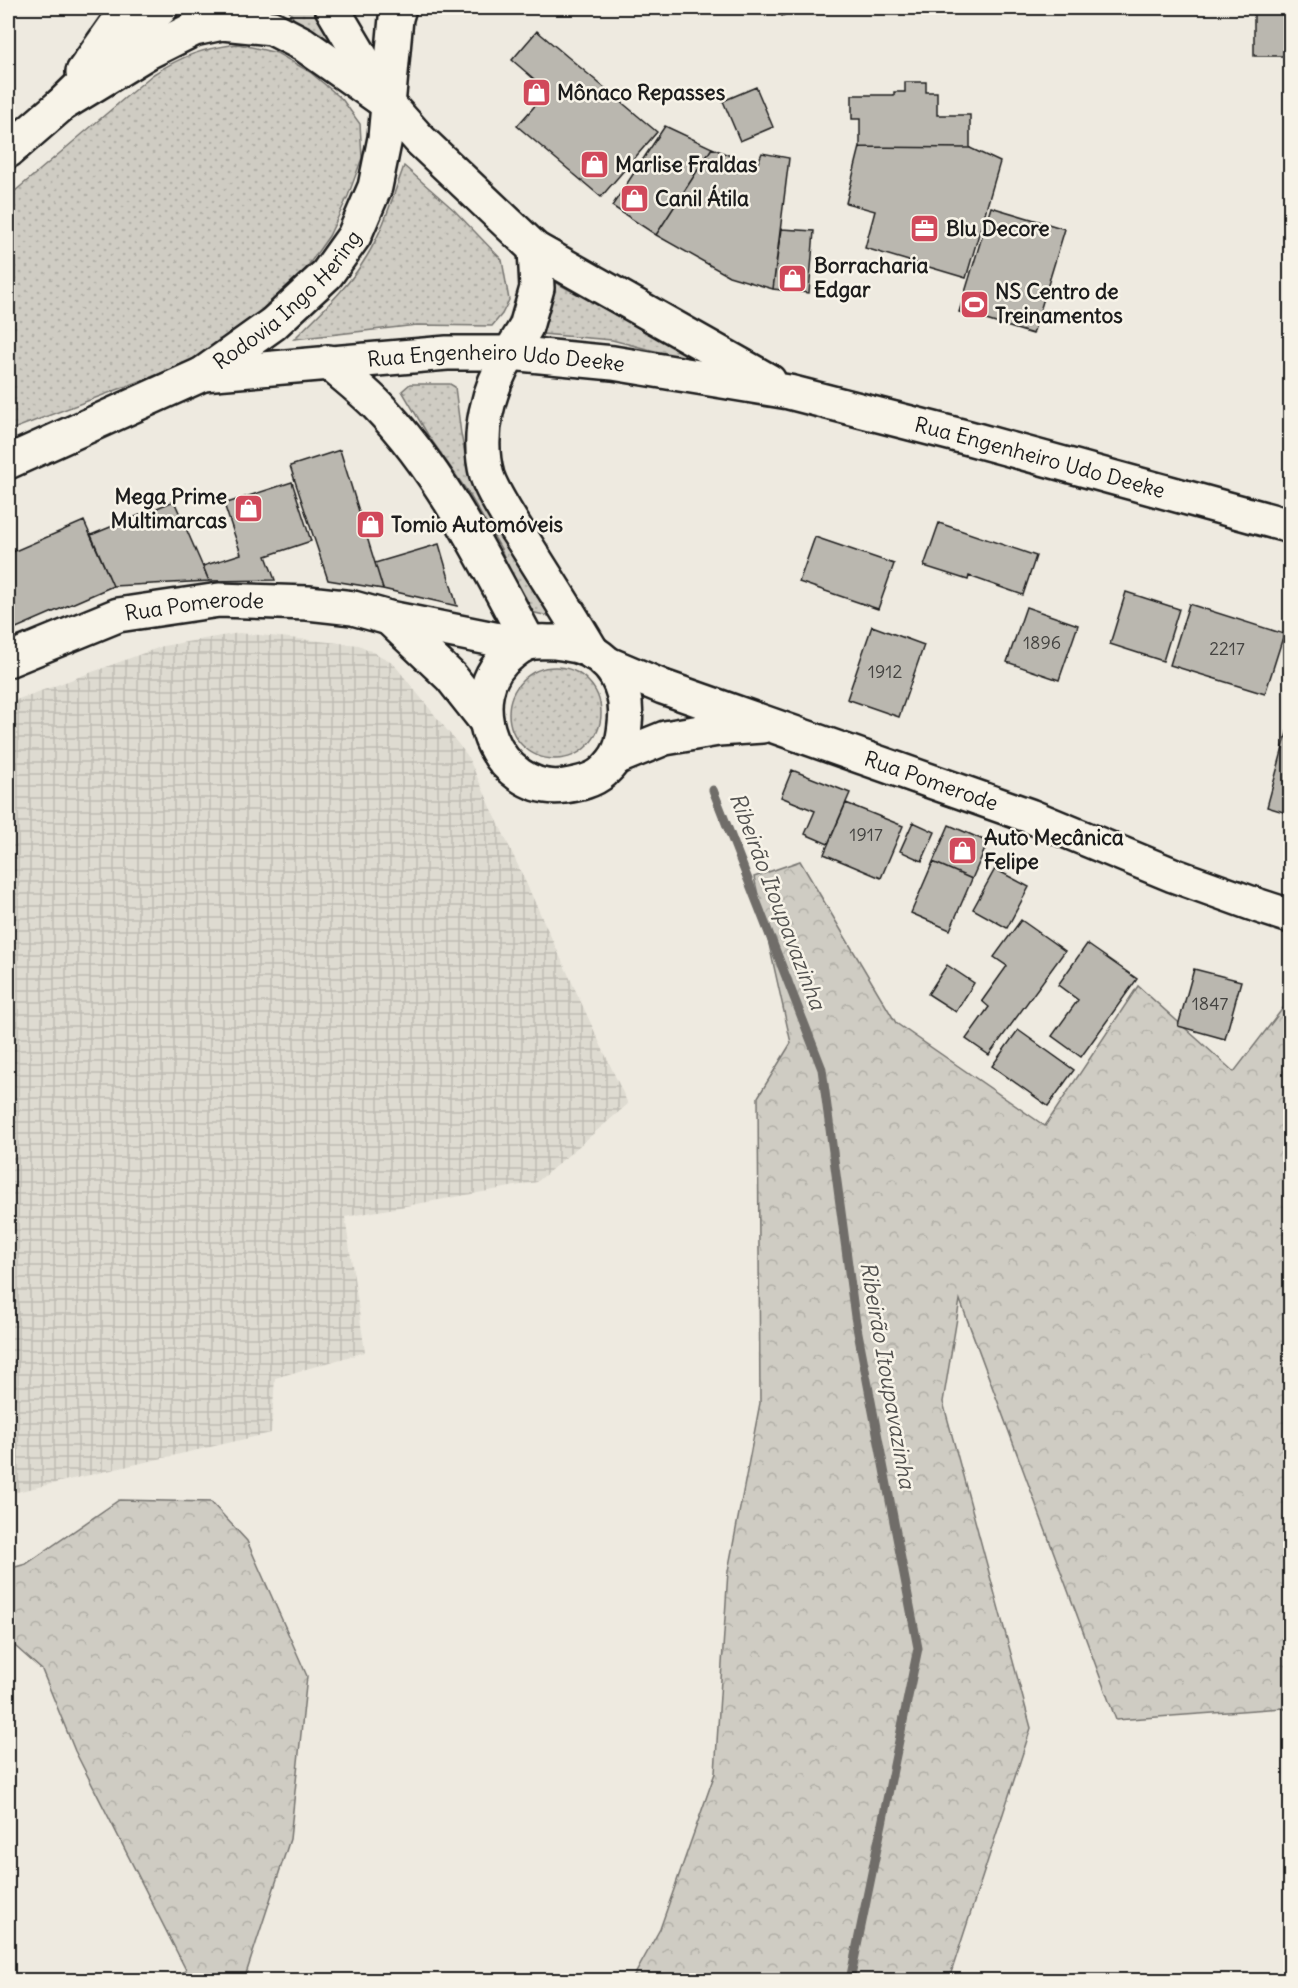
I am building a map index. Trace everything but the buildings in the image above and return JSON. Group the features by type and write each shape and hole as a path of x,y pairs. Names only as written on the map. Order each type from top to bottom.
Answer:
{"main road":[{"path":"60,105 128,8"},
{"path":"8,151 60,105 161,8"},
{"path":"332,8 388,104"},
{"name":"Rodovia Ingo Hering","path":"8,462 202,374 273,324 327,274 354,236 375,187 386,138 396,18 399,8"},
{"path":"60,105 148,52 194,29 222,23 272,28 303,45 388,104"},
{"name":"Rua Engenheiro Udo Deeke","path":"388,104 420,140 535,249 789,392"},
{"path":"535,249 537,288 526,327 498,372 485,415 483,447 488,477 510,519 599,658"},
{"name":"Rua Engenheiro Udo Deeke","path":"202,374 447,353 510,353 613,363 789,392 969,438 1290,526"},
{"path":"328,362 376,404 412,447 450,502 527,644"},
{"name":"Rua Pomerode","path":"8,660 118,615 219,600 308,603 353,608 389,618 527,644"},
{"name":"Rua Pomerode","path":"389,618 451,677 485,720"},
{"path":"555,642 578,646 599,658 617,675 625,695 624,736 618,757 600,774 580,784 552,788 524,778 504,762 492,742 485,720 488,688 502,661 527,644 555,642"},
{"name":"Rua Pomerode","path":"599,658 663,687 1030,816 1173,874 1290,916"},
{"name":"Rua Pomerode","path":"618,757 665,738 718,729 776,725"}],"shaded area":[{"path":"239,633 359,645 392,662 467,755 628,1104 537,1182 345,1217 365,1352 275,1378 271,1433 8,1494 8,703 163,646"}],"green space":[{"path":"287,8 317,8 339,48 294,19"},
{"path":"238,44 277,53 310,72 342,99 360,124 362,158 348,196 329,236 295,284 246,327 188,363 8,431 8,197 152,75 193,54"},
{"path":"404,166 454,210 502,260 509,300 502,314 492,326 417,325 294,339 324,310 367,256 383,223"},
{"path":"549,279 710,365 612,340 542,334 549,309"},
{"path":"410,384 450,384 455,387 469,474 481,504 557,618 527,611 500,547 469,494 428,435 402,391"},
{"path":"555,667 573,670 588,680 598,695 601,713 598,731 588,746 573,756 555,759 537,756 522,746 512,731 509,713 512,695 522,680 537,670"},
{"path":"800,861 896,1023 1045,1126 1138,986 1234,1072 1290,999 1290,1711 1283,1708 1116,1720 960,1300 943,1402 1031,1728 949,1979 951,1980 632,1980 660,1929 715,1773 728,1571 760,1403 758,1097 791,1043 754,877"},
{"path":"119,1500 211,1502 247,1541 307,1676 290,1839 244,1980 171,1980 186,1970 75,1751 42,1670 8,1640 8,1569 26,1564"}],"waterway":[{"name":"Ribeirão Itoupavazinha","path":"713,790 822,1069 855,1317 918,1648 850,1980"}],"place":[{"name":"Mônaco Repasses","path":"536,93"},
{"name":"Marlise Fraldas","path":"594,165"},
{"name":"Canil Átila","path":"634,199"},
{"name":"Blu Decore","path":"925,229"},
{"name":"Borracharia Edgar","path":"793,278"},
{"name":"NS Centro de Treinamentos","path":"974,304"},
{"name":"Mega Prime Multimarcas","path":"248,509"},
{"name":"Tomio Automóveis","path":"370,525"},
{"name":"Auto Mecânica Felipe","path":"963,850"}]}
